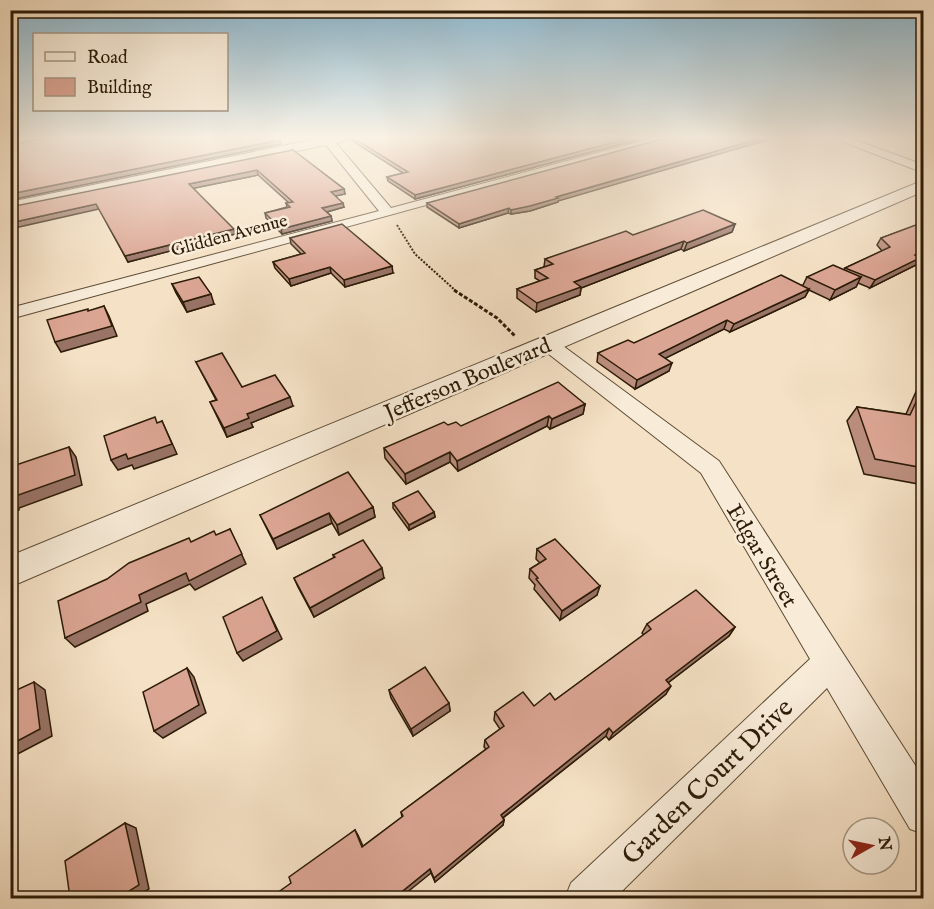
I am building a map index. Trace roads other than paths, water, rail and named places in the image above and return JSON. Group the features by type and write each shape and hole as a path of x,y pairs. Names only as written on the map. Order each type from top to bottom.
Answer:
{"street":[{"path":"10,206 133,180"},
{"path":"361,180 391,217"},
{"name":"Glidden Avenue","path":"10,314 391,217 518,180"},
{"name":"Jefferson Boulevard","path":"10,573 533,343 924,185"},
{"name":"Edgar Street","path":"533,343 710,467 924,815"},
{"name":"Garden Court Drive","path":"586,898 829,663"}]}
